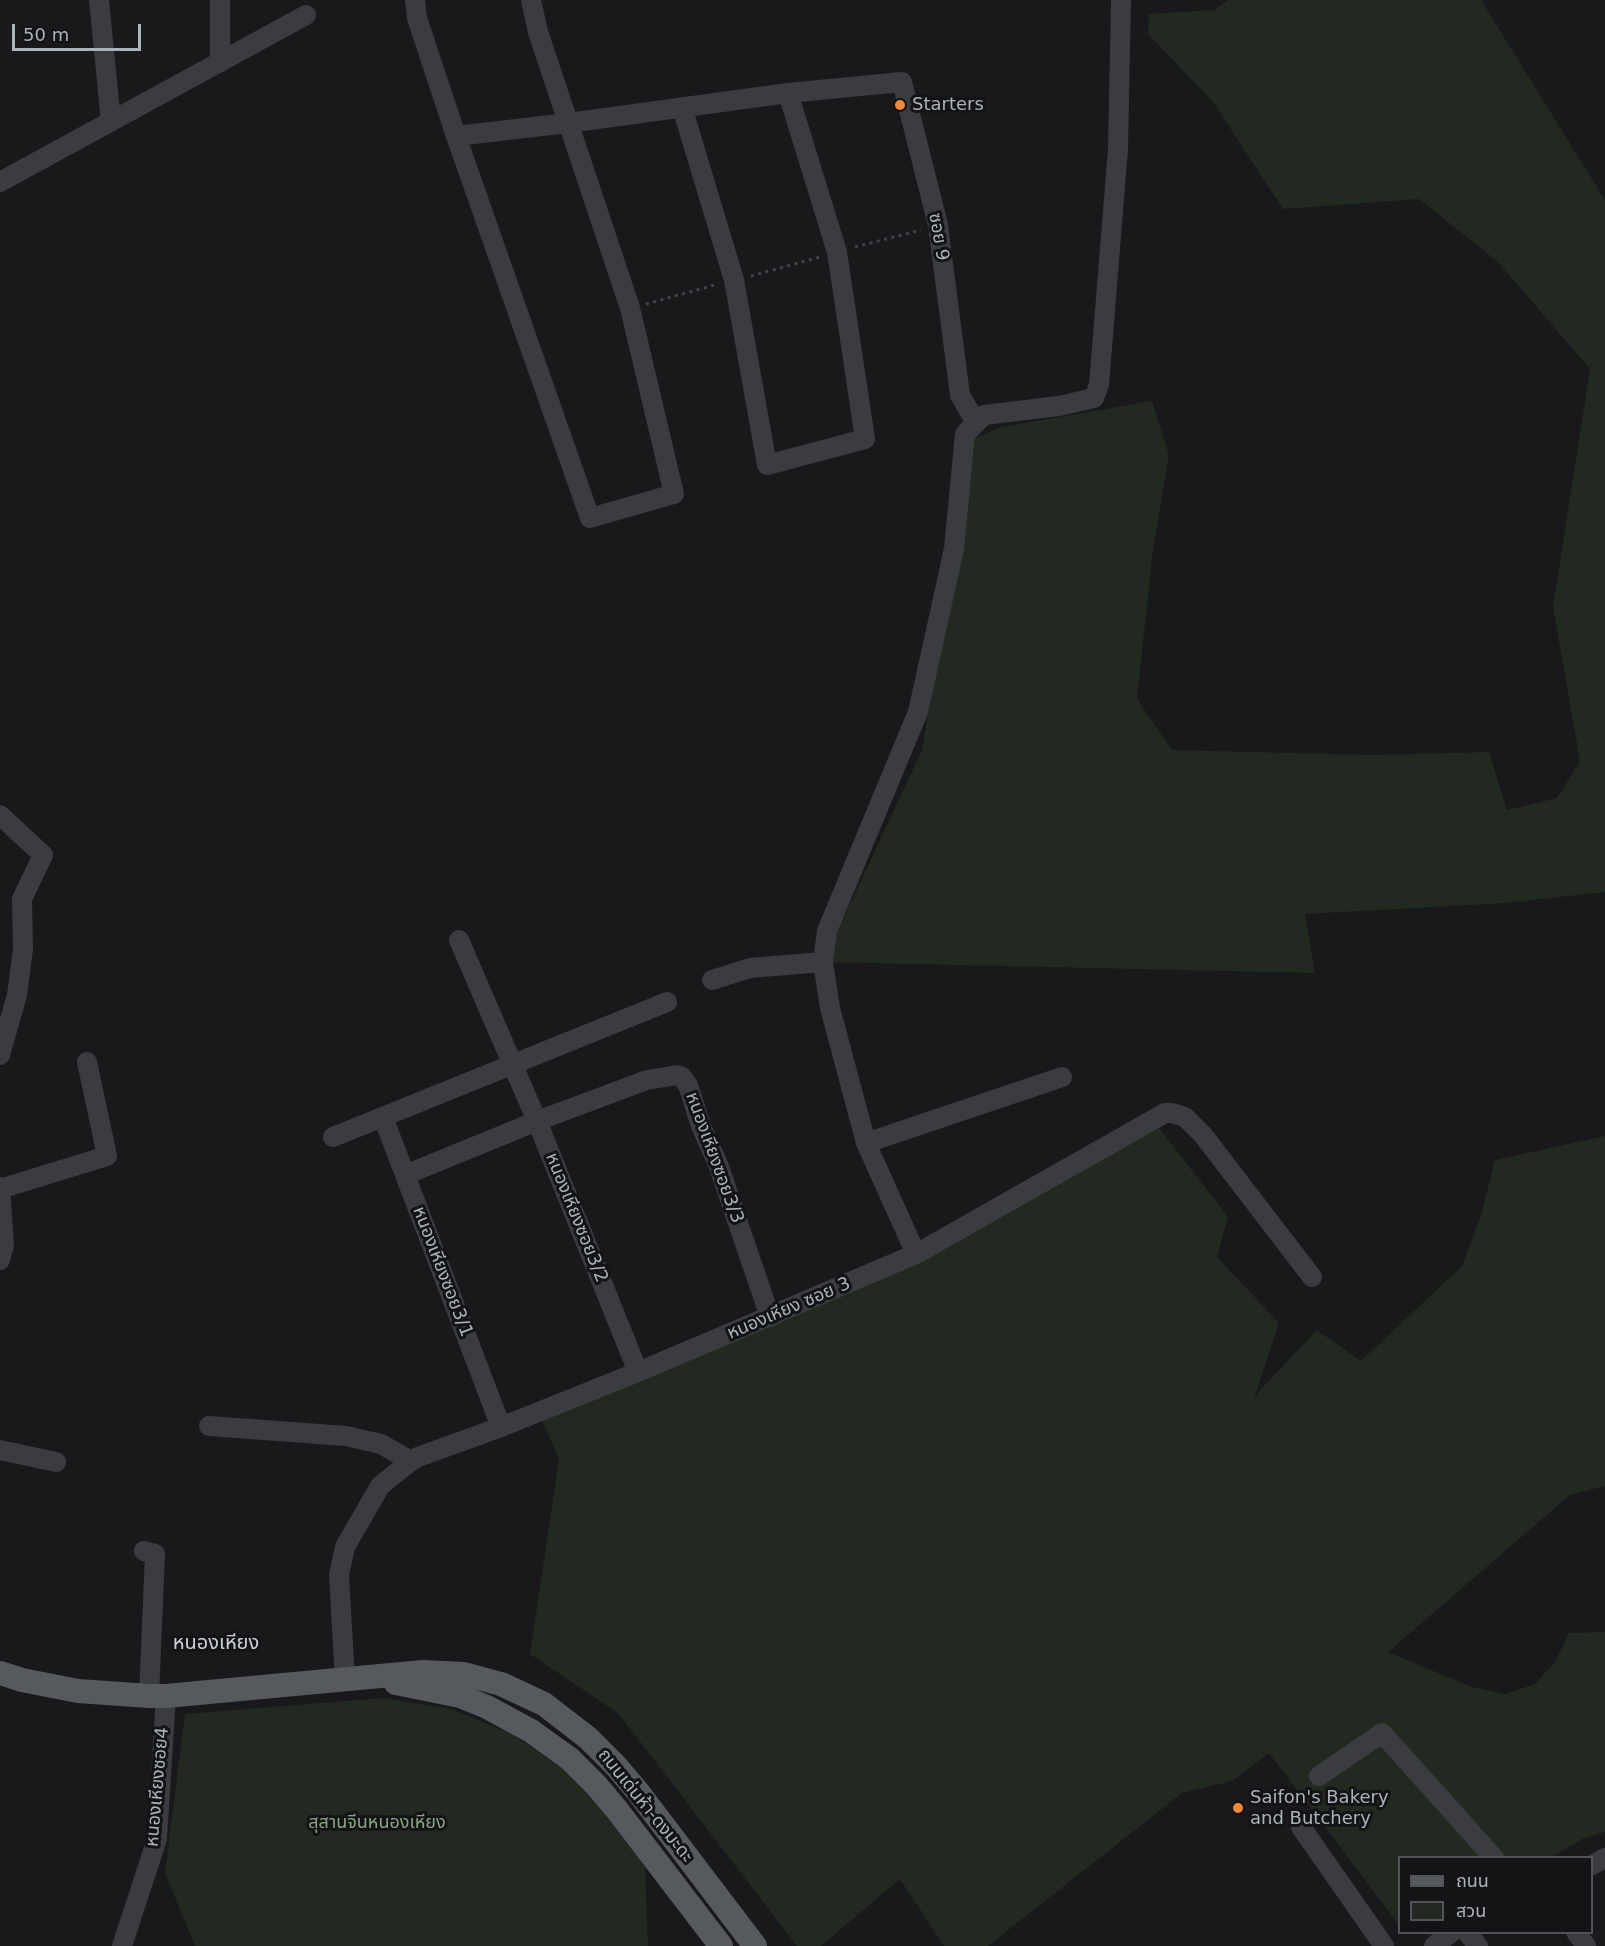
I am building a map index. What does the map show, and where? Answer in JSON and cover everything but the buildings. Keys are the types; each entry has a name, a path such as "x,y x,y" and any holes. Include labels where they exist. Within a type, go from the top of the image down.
{"main road":[{"name":"ถนนเด่นห้า-ดงมะดะ","path":"0,1673 78,1691 157,1696 423,1672 464,1674 501,1684 544,1704 588,1738 616,1766 755,1946"},
{"name":"ถนนเด่นห้า-ดงมะดะ","path":"374,1678 460,1696 487,1707 531,1731 570,1759 596,1785 721,1946"},
{"path":"596,1785 616,1766"}],"street":[{"path":"99,0 111,122"},
{"path":"220,0 220,62"},
{"path":"415,0 417,18 456,135 590,518 674,494 630,308 538,32 531,0"},
{"path":"916,1254 866,1143 830,1008 823,962 827,930 918,712 954,549 965,434 984,415 1059,406 1095,398 1099,385 1118,149 1122,0"},
{"path":"0,182 306,15"},
{"name":"ซอย 9","path":"788,93 902,82 938,225 960,394 976,423"},
{"path":"456,135 568,123 682,107 788,93 837,252 865,439 767,465 735,280 682,107"},
{"path":"0,815 43,855 22,899 23,949 17,995 0,1055"},
{"name":"หนองเหียงซอย3/2","path":"459,940 537,1121 638,1372"},
{"path":"712,980 750,968 823,962"},
{"path":"333,1137 667,1002"},
{"path":"0,1260 4,1245 0,1188 107,1156 87,1062"},
{"name":"หนองเหียงซอย3/3","path":"537,1121 647,1080 682,1077 688,1085 701,1126 718,1164 770,1317"},
{"path":"866,1143 1062,1077"},
{"name":"หนองเหียง ซอย 3","path":"345,1679 339,1575 345,1547 380,1486 411,1461 638,1372 916,1254 1165,1113 1185,1117 1203,1135 1312,1277"},
{"name":"หนองเหียงซอย3/1","path":"383,1117 501,1427"},
{"path":"405,1175 537,1121"},
{"path":"208,1426 346,1436 381,1444 411,1461"},
{"path":"0,1450 56,1462"},
{"name":"หนองเหียงซอย4","path":"122,1946 157,1839 155,1554 144,1551"},
{"path":"1319,1776 1382,1733 1493,1856"},
{"path":"1301,1827 1384,1946"},
{"path":"1434,1946 1449,1934"},
{"path":"1469,1934 1478,1946"}],"path":[{"path":"630,308 938,225"}],"green space":[{"path":"1228,0 1481,0 1605,200 1605,892 1505,903 1305,914 1315,973 823,962 922,750 973,439 1001,427 1152,401 1169,455 1152,558 1137,699 1172,750 1373,755 1489,752 1507,810 1557,798 1580,761 1553,607 1590,369 1498,262 1419,199 1283,209 1213,102 1148,34 1149,14 1215,10"},
{"path":"1153,1120 1228,1217 1217,1257 1279,1323 1254,1399 1317,1330 1361,1361 1462,1266 1482,1212 1495,1160 1605,1136 1605,1486 1570,1495 1388,1652 1472,1687 1505,1694 1535,1684 1555,1662 1569,1633 1605,1632 1605,1832 1584,1838 1554,1856 1398,1856 1398,1924 1269,1753 1232,1781 1182,1793 988,1946 944,1946 900,1879 821,1946 797,1946 618,1713 530,1654 559,1459 538,1412 930,1246"},
{"name":"สุสานจีนหนองเหียง","path":"382,1698 451,1709 510,1733 576,1777 645,1866 648,1946 195,1946 165,1873 185,1714"}],"place":[{"name":"Starters","path":"900,105"},
{"name":"Saifon's Bakery and Butchery","path":"1238,1808"}],"district":[{"name":"หนองเหียง","path":"216,1644"}]}
